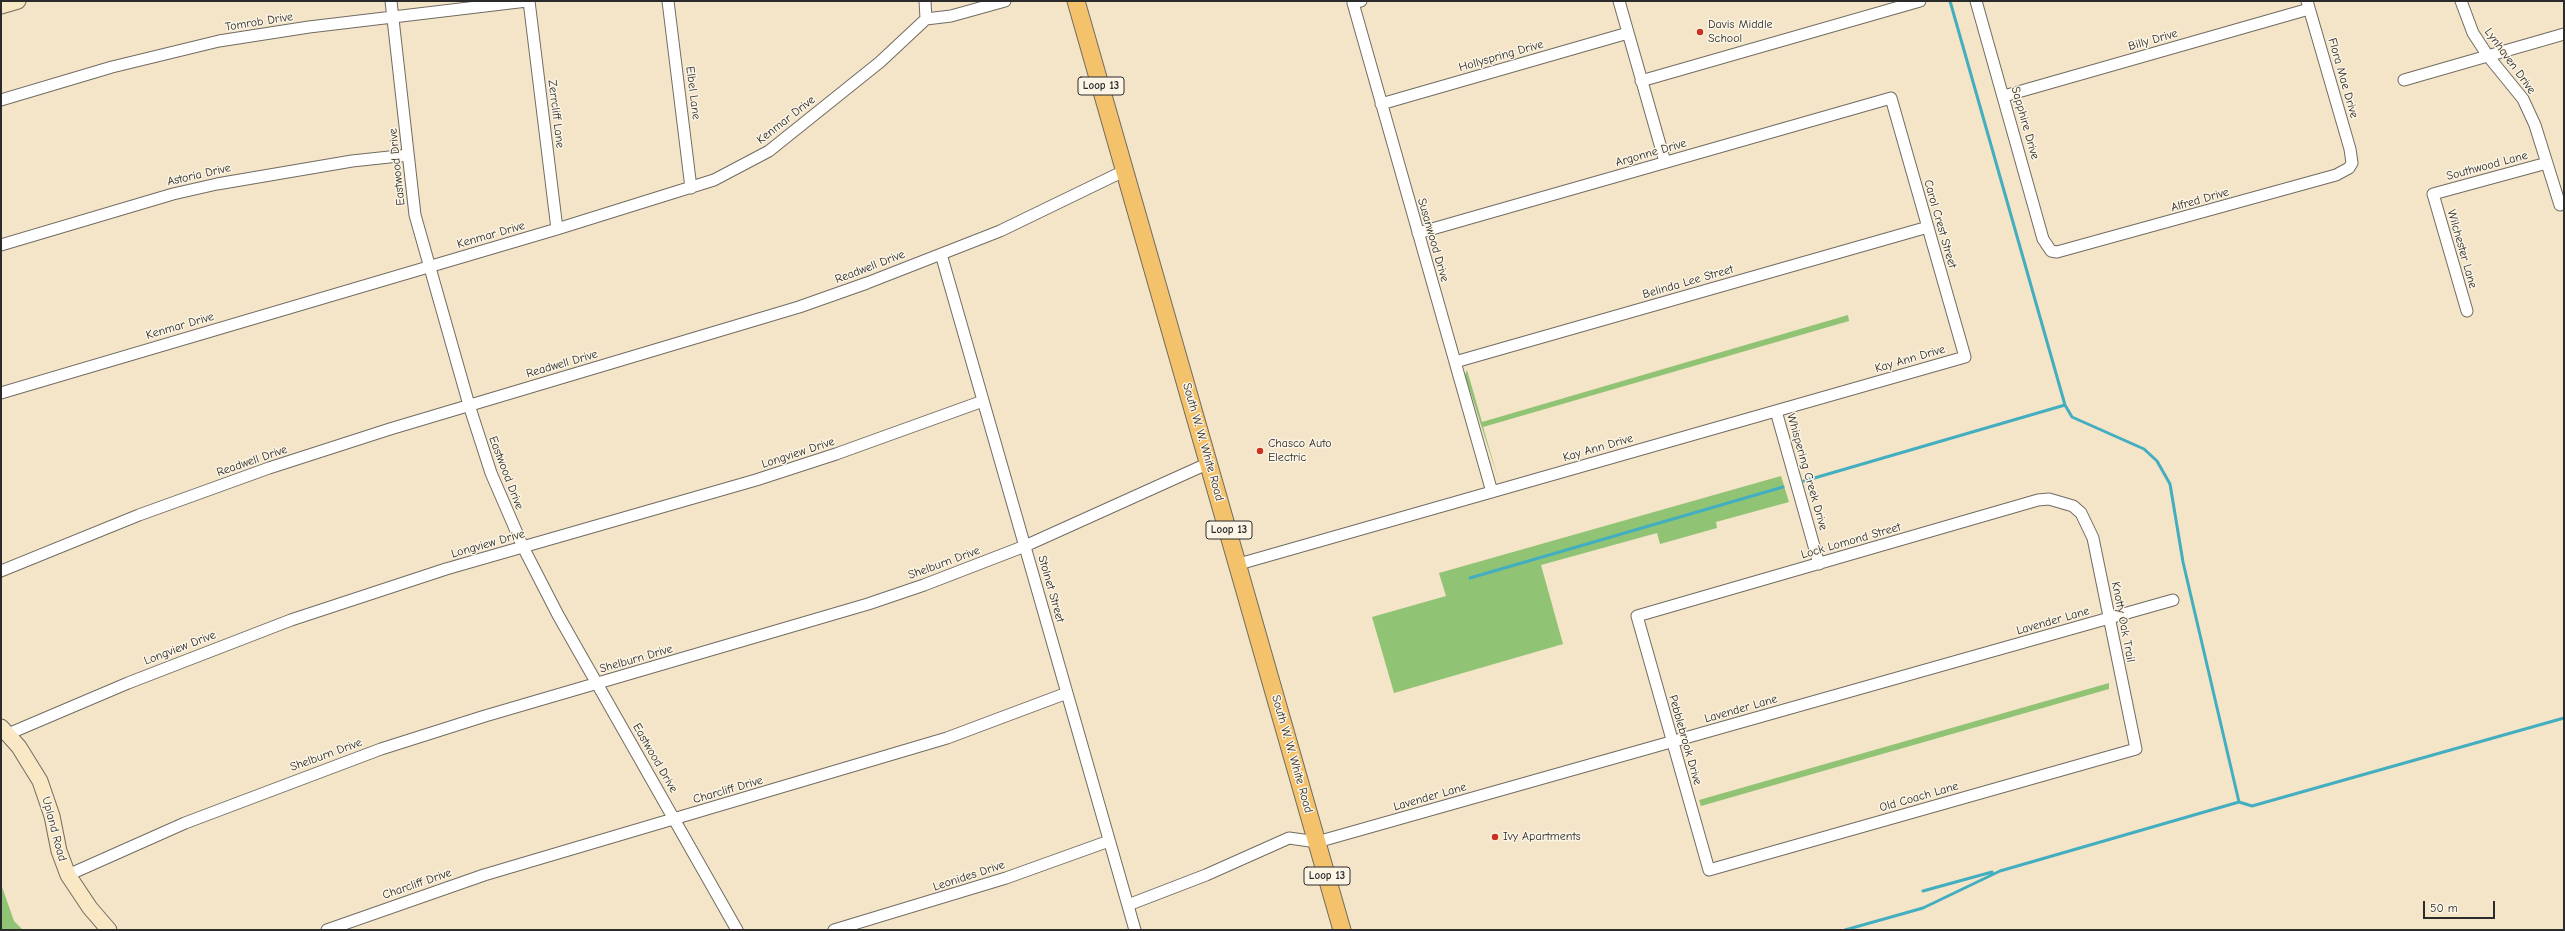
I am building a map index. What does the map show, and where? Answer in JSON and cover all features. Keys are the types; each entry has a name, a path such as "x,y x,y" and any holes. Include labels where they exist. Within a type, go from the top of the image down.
{"main road":[{"name":"South W. W. White Road","path":"1076,1 1239,564 1342,930"}],"street":[{"path":"1,6 18,1"},
{"name":"Eastwood Drive","path":"391,1 415,215 469,405 491,474 523,547 597,684 737,930"},
{"name":"Tomrob Drive","path":"1,100 112,67 219,41 393,17 528,1"},
{"name":"Zerrcliff Lane","path":"528,1 557,229"},
{"name":"Elbel Lane","path":"668,1 691,188"},
{"path":"925,1 926,19 951,16 1005,1"},
{"name":"Susanwood Drive","path":"1361,1 1353,3 1492,492"},
{"path":"1619,1 1665,162"},
{"path":"1642,81 1920,1"},
{"name":"Sapphire Drive","path":"1976,1 2004,96 2043,239 2051,251"},
{"name":"Lynhaven Drive","path":"2461,1 2473,33 2488,56 2523,99 2535,125 2560,205"},
{"name":"Billy Drive","path":"2004,96 2308,5"},
{"name":"Flora Mae Drive","path":"2308,5 2350,149 2352,162"},
{"name":"Kenmar Drive","path":"1,393 557,229 691,188 736,170 769,151 880,62 926,19"},
{"name":"Hollyspring Drive","path":"1381,104 1628,33"},
{"path":"2404,80 2564,34"},
{"name":"Argonne Drive","path":"1418,232 1891,98"},
{"name":"Carol Crest Street","path":"1891,98 1965,357"},
{"name":"Astoria Drive","path":"1,245 173,194 217,184 345,162 408,155"},
{"name":"Alfred Drive","path":"2051,251 2067,250 2336,175 2349,168 2352,162"},
{"name":"Southwood Lane","path":"2433,194 2547,163"},
{"name":"Readwell Drive","path":"1,571 139,515 269,468 469,405 799,307 941,254 1046,210 1126,170"},
{"name":"Wilchester Lane","path":"2433,194 2467,311"},
{"name":"Belinda Lee Street","path":"1455,362 1928,227"},
{"name":"Stolnet Street","path":"941,254 1135,930"},
{"name":"Kay Ann Drive","path":"1239,564 1965,357"},
{"name":"Longview Drive","path":"5,731 248,636 394,585 763,478 836,454 983,401"},
{"name":"Whispering Creek Drive","path":"1776,411 1819,564"},
{"name":"Shelburn Drive","path":"68,875 185,822 259,793 381,750 868,604 989,561 1209,463"},
{"name":"Lock Lomond Street","path":"1637,616 2038,500 2049,499 2073,506"},
{"name":"Knotty Oak Trail","path":"2073,506 2081,513 2093,538 2108,619 2136,750"},
{"name":"Lavender Lane","path":"1317,842 2173,600"},
{"name":"Pebblebrook Drive","path":"1637,616 1709,870"},
{"name":"Charcliff Drive","path":"327,930 484,875 947,738 1067,693"},
{"name":"Upland Road","path":"5,731 23,752 40,781 51,810 59,851 68,875 90,908 109,930"},
{"name":"Old Coach Lane","path":"1709,870 2136,750"},
{"path":"1128,905 1206,875 1289,838 1317,842"},
{"name":"Leonides Drive","path":"834,930 1006,878 1109,840"}],"green space":[{"path":"1848,315 1849,321 1483,427 1498,478 1465,375 1467,370 1482,422"},
{"path":"1781,476 1789,502 1716,522 1717,528 1660,544 1657,533 1541,565 1563,644 1394,693 1372,617 1446,596 1439,573"},
{"path":"2109,683 2109,689 1701,806 1699,800"},
{"path":"1,884 14,921 23,930 1,930"}],"waterway":[{"path":"1950,1 2065,405 2072,417 2144,449 2157,461 2170,484 2183,562 2239,802 2252,806 2564,718"},
{"path":"1804,481 2065,405"},
{"path":"1470,578 1783,487"},
{"path":"1845,930 1923,908 2000,871 2239,802"},
{"path":"1923,891 1992,872"}],"place":[{"name":"Davis Middle School","path":"1700,32"},
{"name":"Chasco Auto Electric","path":"1260,451"},
{"name":"Ivy Apartments","path":"1495,837"}]}
